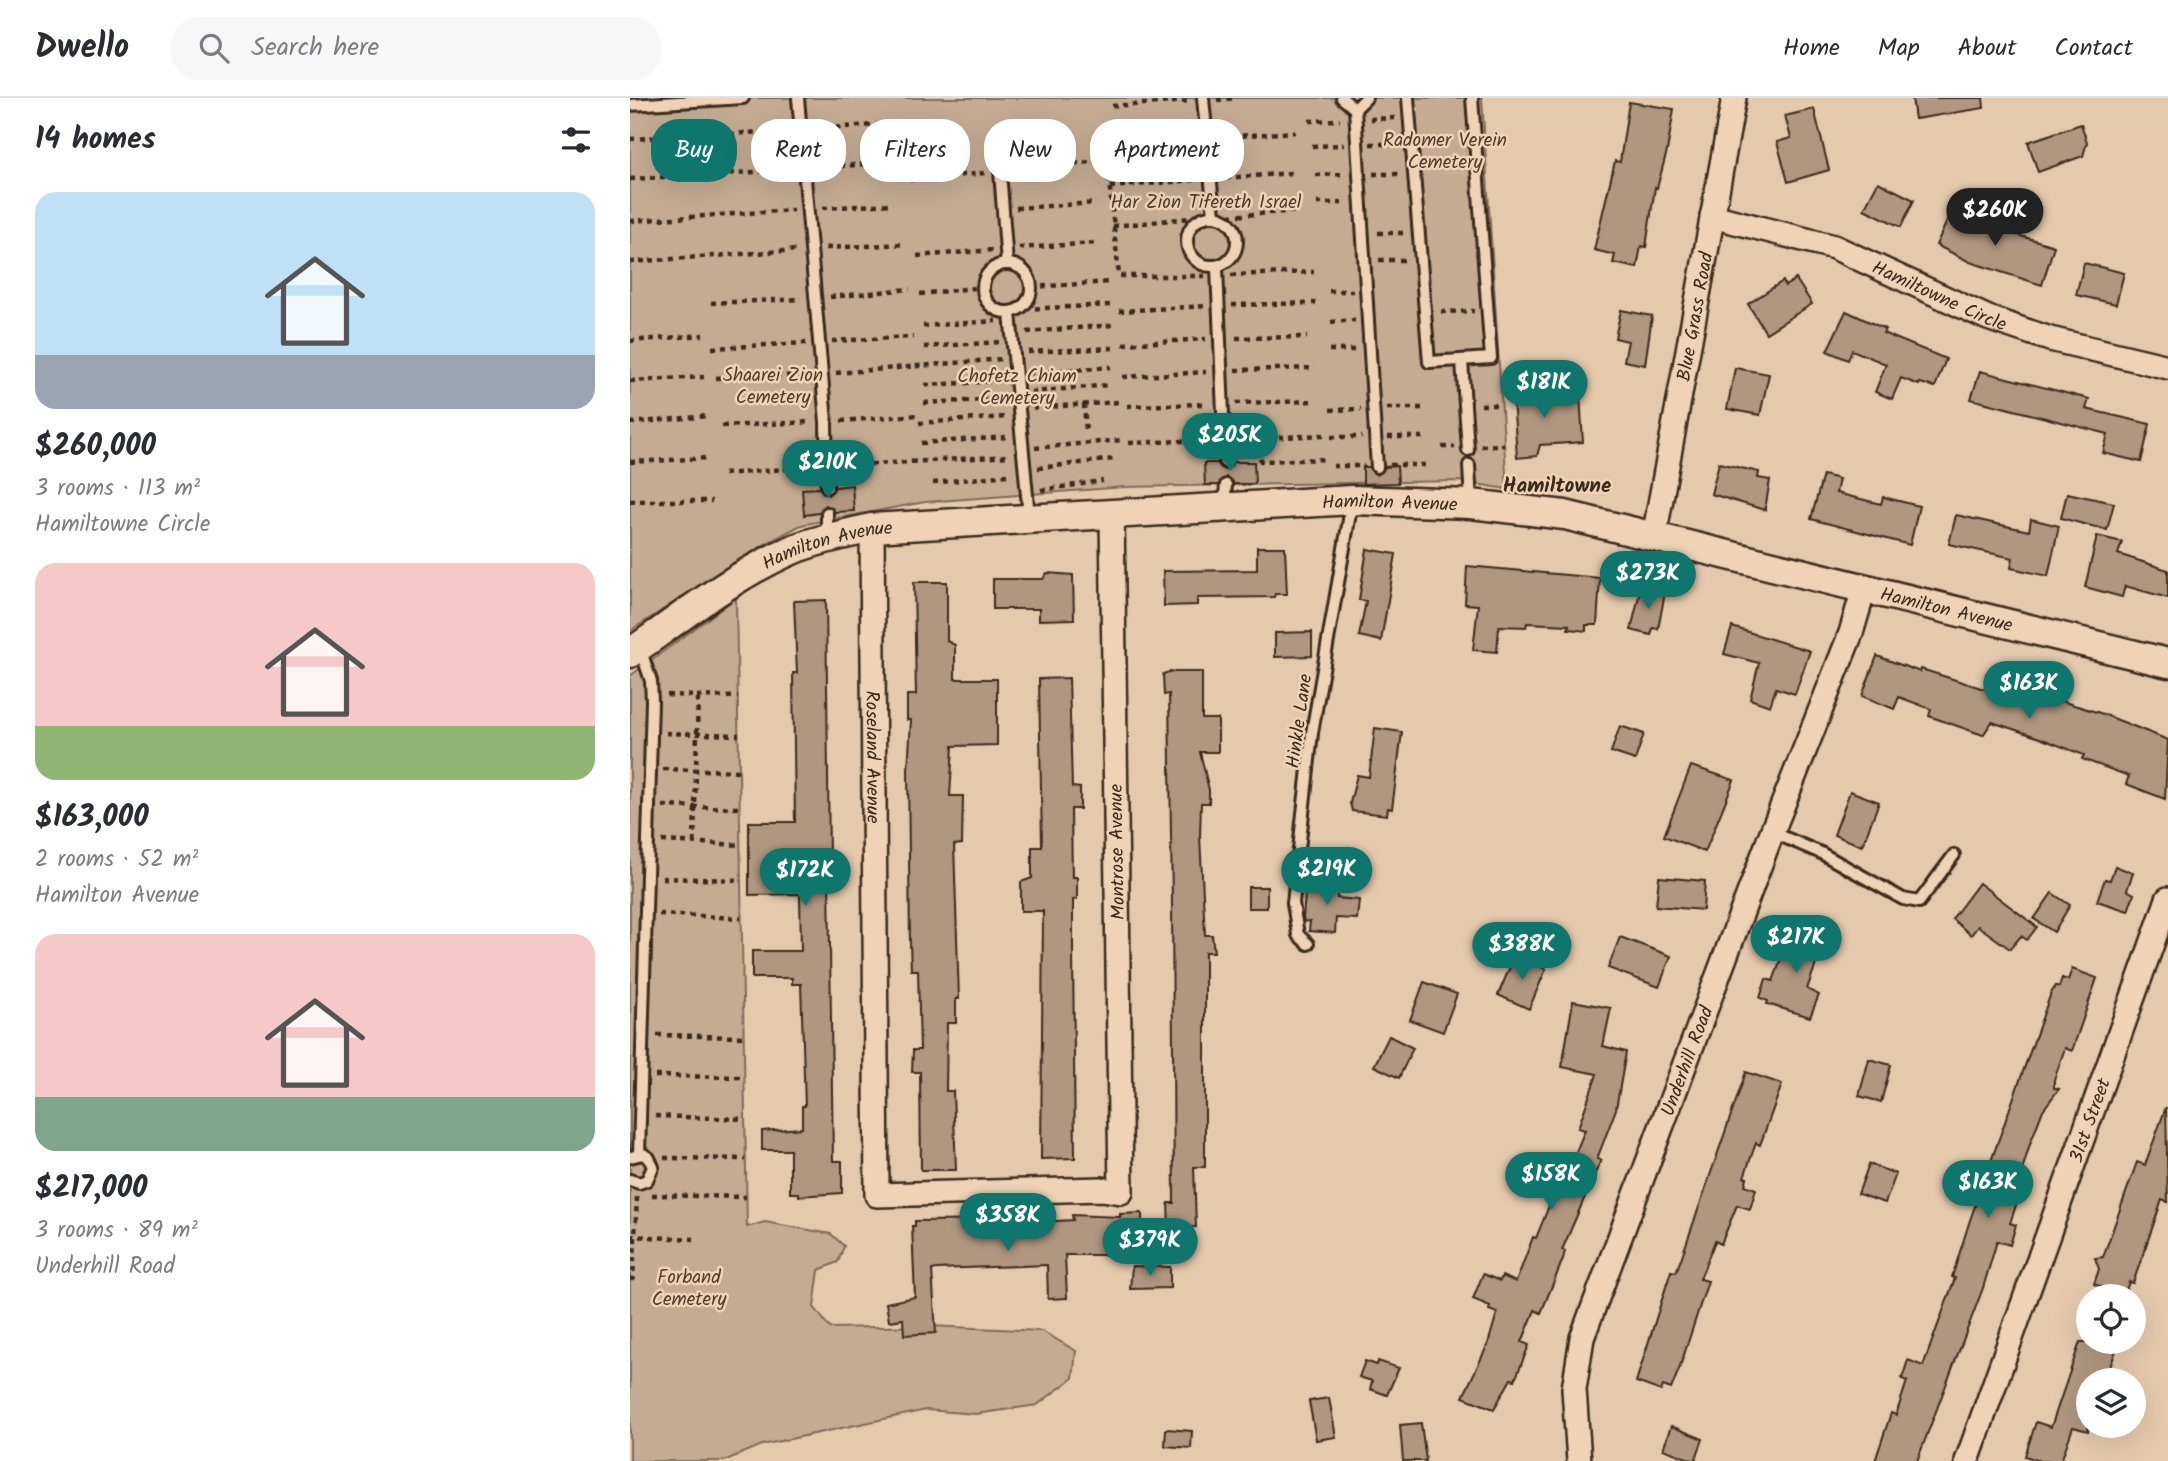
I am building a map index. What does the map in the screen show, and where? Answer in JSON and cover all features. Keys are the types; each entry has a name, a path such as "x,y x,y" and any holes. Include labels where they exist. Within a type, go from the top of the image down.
{"street":[{"name":"Blue Grass Road","path":"1654,537 1734,98"},
{"name":"Hamiltowne Circle","path":"1712,216 1834,247 1988,318 2050,339 2168,367"},
{"name":"Hamilton Avenue","path":"635,650 736,580 795,549 827,526 872,528 1112,513 1225,496 1369,498 1471,504 1565,515 2168,663"},
{"name":"Montrose Avenue","path":"877,1195 1102,1189 1121,1192 1112,513"},
{"name":"Roseland Avenue","path":"872,528 877,1195"},
{"name":"Underhill Road","path":"1579,1461 1574,1389 1582,1338 1772,832 1851,634 1864,589"},
{"name":"31st Street","path":"1967,1461 2168,899"}],"lane":[{"path":"630,105 743,98"},
{"path":"798,98 800,119"},
{"path":"1342,98 1355,109 1377,467"},
{"path":"1355,109 1366,98"},
{"path":"1408,98 1429,362 1491,358 1472,98"},
{"path":"1203,99 1212,216"},
{"path":"805,182 821,374 827,487"},
{"path":"1001,182 1007,264"},
{"path":"1217,272 1191,257 1186,242 1192,225 1212,216 1229,221 1236,230 1238,241 1235,254 1217,272 1225,462"},
{"path":"1007,264 1024,270 1032,287 1028,303 1014,314 992,308 985,298 983,287 986,276 994,267 1007,264"},
{"path":"1014,314 1013,346 1028,517"},
{"path":"1462,361 1468,450"},
{"path":"1469,465 1471,504"},
{"name":"Hinkle Lane","path":"1308,944 1298,935 1293,903 1312,733 1369,498"},
{"path":"634,1182 652,1174 653,1167 639,1156 652,694 635,650"},
{"path":"1772,832 1821,853 1903,899 1919,902 1954,855"}],"path":[{"path":"1112,106 1237,98"},
{"path":"630,139 751,133"},
{"path":"1076,163 1107,160 1119,276 1314,272"},
{"path":"630,179 751,173"},
{"path":"1004,208 1096,203"},
{"path":"1317,204 1361,203"},
{"path":"630,221 893,204"},
{"path":"1114,226 1298,211"},
{"path":"1363,233 1411,233"},
{"path":"630,262 906,244"},
{"path":"1364,261 1412,260"},
{"path":"1032,287 1110,282"},
{"path":"920,294 983,287"},
{"path":"923,326 1111,305"},
{"path":"1426,313 1489,311"},
{"path":"716,378 821,374 1013,346 1113,325"},
{"path":"630,341 703,335"},
{"path":"924,346 1115,348"},
{"path":"1329,350 1370,349"},
{"path":"925,384 1111,367"},
{"path":"630,381 704,377"},
{"path":"919,423 1110,385"},
{"path":"924,403 1119,402"},
{"path":"1084,404 1086,433"},
{"path":"630,424 708,416"},
{"path":"921,443 1021,436"},
{"path":"1257,438 1261,461 1327,459"},
{"path":"724,474 1023,452 1122,440"},
{"path":"630,462 709,458"},
{"path":"1024,469 1114,459"},
{"path":"933,483 1007,475"},
{"path":"1037,490 1103,481"},
{"path":"630,501 712,501"},
{"path":"652,694 738,697"},
{"path":"694,843 698,696"},
{"path":"652,732 738,734"},
{"path":"650,769 739,771"},
{"path":"649,805 740,808"},
{"path":"648,841 740,845"},
{"path":"647,878 741,880"},
{"path":"646,913 741,918"},
{"path":"643,1035 743,1037"},
{"path":"641,1076 744,1077"},
{"path":"640,1116 745,1119"},
{"path":"639,1156 745,1159"},
{"path":"630,1279 633,1279 632,1236 637,1195 634,1182"},
{"path":"630,1195 746,1197"},
{"path":"632,1236 694,1239"}],"green space":[{"path":"630,98 1482,98 1507,489 1458,481 1125,487 925,502 801,525 763,545 630,631"},
{"name":"Forband Cemetery","path":"736,598 747,1227 765,1222 831,1234 844,1246 838,1262 819,1270 814,1307 830,1328 929,1326 1042,1331 1076,1351 1073,1378 1037,1405 976,1414 926,1410 762,1445 724,1461 630,1461 630,676"}],"building":[{"path":"1912,98 1983,98 1984,108 1915,119"},
{"path":"1629,102 1674,109 1667,151 1657,188 1655,187 1646,247 1641,246 1637,268 1613,263 1615,255 1594,250 1615,161 1620,162"},
{"path":"1814,109 1829,170 1788,182 1777,142 1791,138 1785,116"},
{"path":"2081,124 2087,142 2083,156 2038,172 2028,142"},
{"path":"1878,182 1914,200 1901,227 1864,209"},
{"path":"1953,208 1998,229 2054,246 2042,285 1970,262 1936,245"},
{"path":"2084,263 2124,273 2116,304 2076,295"},
{"path":"1796,279 1812,304 1766,333 1748,304 1783,281 1785,286"},
{"path":"1621,310 1652,316 1645,365 1624,361 1628,341 1615,338"},
{"path":"1846,311 1885,329 1883,333 1946,359 1935,387 1920,383 1919,385 1901,378 1892,399 1875,392 1886,364 1852,350 1848,360 1827,351"},
{"path":"1735,368 1769,374 1760,415 1727,409"},
{"path":"1980,371 2089,399 2086,409 2150,424 2141,462 2103,453 2108,434 1971,399"},
{"path":"1531,379 1534,398 1580,395 1583,442 1540,445 1537,456 1517,458 1512,381"},
{"path":"1233,462 1254,462 1255,484 1234,484 1226,477 1218,485 1205,485 1204,463 1217,463 1225,470"},
{"path":"1719,463 1759,472 1758,478 1770,480 1765,510 1711,494"},
{"path":"1397,466 1398,483 1363,484 1363,467 1369,467 1377,475 1385,467"},
{"path":"1823,475 1839,479 1836,493 1881,504 1883,497 1919,506 1910,545 1811,519"},
{"path":"852,485 854,511 835,512 826,505 819,513 804,515 802,489 819,488 828,495 835,487"},
{"path":"2067,493 2114,503 2107,530 2061,518"},
{"path":"1956,515 2029,531 2031,519 2059,526 2048,576 2011,568 2013,558 1949,544"},
{"path":"2097,536 2122,542 2118,554 2168,570 2168,598 2125,586 2122,597 2085,587"},
{"path":"1257,547 1285,547 1287,594 1275,594 1274,597 1197,598 1197,605 1164,606 1163,571 1257,570"},
{"path":"1367,549 1396,554 1381,641 1359,636 1366,601 1359,600"},
{"path":"1467,566 1600,578 1597,625 1586,625 1586,631 1568,629 1569,625 1527,623 1526,627 1499,626 1497,652 1473,650 1478,605 1465,604"},
{"path":"1047,573 1073,575 1074,619 1039,620 1039,609 993,609 993,579 1043,579"},
{"path":"914,582 947,582 947,641 955,645 955,679 997,679 997,745 953,746 950,796 963,796 962,844 954,845 959,999 956,999 956,1023 947,1023 946,1091 953,1091 956,1170 921,1170 920,1072 912,1072 913,1050 920,1050 918,970 911,970 908,770 911,720 907,720 907,695 916,695"},
{"path":"1641,587 1665,593 1658,629 1653,628 1651,635 1631,630"},
{"path":"826,600 829,859 836,859 837,877 829,877 833,1161 842,1161 842,1193 799,1196 799,1193 790,1193 790,1150 762,1150 762,1131 802,1128 802,1106 805,1106 801,984 792,984 792,978 752,978 752,951 801,951 800,894 749,895 749,822 795,822 793,673 797,673 794,601"},
{"path":"1732,627 1810,651 1795,694 1776,688 1770,706 1750,699 1759,663 1724,654"},
{"path":"1312,632 1312,656 1275,657 1275,633"},
{"path":"1877,656 1920,672 1921,669 2019,700 2026,700 2029,691 2103,714 2168,740 2165,799 2126,784 2129,776 2082,759 2084,755 2037,737 1992,722 1983,735 1929,716 1931,709 1899,697 1894,709 1862,696"},
{"path":"1202,672 1202,719 1218,719 1218,752 1200,752 1209,790 1209,803 1201,803 1200,836 1205,935 1212,935 1214,952 1205,952 1205,1167 1194,1167 1196,1227 1169,1228 1168,1203 1174,1203 1172,904 1169,694 1164,695 1163,674"},
{"path":"1069,678 1072,787 1080,788 1080,809 1071,809 1072,877 1077,877 1077,899 1073,900 1075,1158 1041,1159 1043,911 1021,911 1021,882 1032,878 1032,847 1042,847 1039,679"},
{"path":"1620,726 1644,734 1635,760 1611,752"},
{"path":"1375,728 1402,732 1392,809 1388,808 1387,815 1352,811 1350,803 1357,775 1369,777"},
{"path":"1691,766 1734,780 1705,852 1664,836"},
{"path":"1850,791 1879,802 1862,846 1834,835"},
{"path":"2115,866 2133,873 2127,890 2134,894 2128,911 2097,901 2105,879 2110,880"},
{"path":"1659,877 1705,881 1703,910 1656,906"},
{"path":"1306,882 1338,884 1337,898 1359,900 1357,919 1336,918 1335,933 1309,931 1310,922 1304,921 1303,918"},
{"path":"1979,883 2037,927 2027,940 2021,936 2010,949 1978,926 1971,935 1952,919"},
{"path":"1248,887 1267,887 1267,908 1248,908"},
{"path":"2052,893 2070,905 2054,932 2034,919"},
{"path":"1800,928 1824,936 1824,954 1820,953 1807,989 1819,995 1810,1017 1767,1004 1768,1001 1760,998 1766,979 1773,981 1789,938 1793,939"},
{"path":"1620,937 1671,956 1659,987 1608,968"},
{"path":"1515,955 1546,969 1529,1009 1498,995"},
{"path":"2072,969 2097,978 2072,1051 2065,1048 2054,1080 2054,1088 2059,1089 2043,1110 2030,1144 2018,1184 2023,1185 2010,1223 2016,1225 2010,1245 1997,1241 1983,1288 1917,1461 1875,1461 1891,1413 1896,1415 1907,1381 1902,1379 1908,1360 1923,1366 1955,1278 1952,1277 1970,1220 2051,993 2056,986 2059,987 2062,978 2068,980"},
{"path":"1424,982 1457,994 1443,1032 1410,1020"},
{"path":"1573,1001 1611,1008 1603,1046 1626,1052 1616,1109 1597,1159 1601,1160 1562,1250 1565,1251 1563,1259 1541,1313 1535,1310 1522,1342 1529,1345 1515,1380 1511,1379 1494,1409 1463,1397 1488,1344 1497,1313 1489,1310 1490,1306 1473,1299 1483,1274 1500,1281 1502,1276 1516,1282 1533,1237 1536,1238 1555,1191 1559,1193 1585,1130 1578,1128 1597,1074 1562,1067"},
{"path":"1389,1036 1413,1048 1399,1078 1374,1066"},
{"path":"1869,1059 1891,1065 1881,1102 1859,1096"},
{"path":"1746,1072 1782,1084 1760,1145 1756,1143 1744,1177 1747,1178 1745,1185 1756,1189 1750,1209 1737,1205 1721,1244 1715,1241 1700,1279 1708,1281 1680,1367 1671,1389 1663,1386 1661,1391 1636,1382 1671,1271 1676,1272"},
{"path":"2166,1107 2168,1202 2162,1200 2133,1283 2094,1284 2099,1269 2095,1258 2103,1257 2137,1162 2145,1165"},
{"path":"1869,1164 1896,1174 1885,1203 1858,1194"},
{"path":"1142,1213 1143,1255 1065,1255 1067,1298 1048,1299 1047,1265 937,1269 932,1270 936,1333 904,1335 903,1319 889,1321 886,1303 915,1297 912,1226 915,1226 915,1221 1019,1220 1019,1217 1039,1217 1039,1222 1073,1220 1072,1215 1120,1217 1120,1214"},
{"path":"1132,1266 1170,1267 1170,1288 1130,1289"},
{"path":"2076,1354 2115,1354 2110,1368 2076,1368 2076,1428 2073,1427 2061,1461 2040,1461 2025,1456 2036,1422 2051,1427"},
{"path":"1365,1361 1377,1365 1378,1361 1399,1368 1387,1395 1370,1389 1372,1381 1359,1377"},
{"path":"1329,1398 1336,1437 1316,1440 1309,1401"},
{"path":"1421,1423 1426,1461 1403,1461 1400,1425"},
{"path":"1671,1426 1703,1439 1695,1461 1663,1449"},
{"path":"1166,1429 1192,1431 1191,1448 1165,1446"}],"district":[{"name":"Hamiltowne","path":"1557,485"}],"park label":[{"name":"Radomer Verein Cemetery","path":"1445,150"},
{"name":"Har Zion Tifereth Israel","path":"1206,201"},
{"name":"Shaarei Zion Cemetery","path":"773,385"},
{"name":"Chofetz Chiam Cemetery","path":"1017,386"}]}
